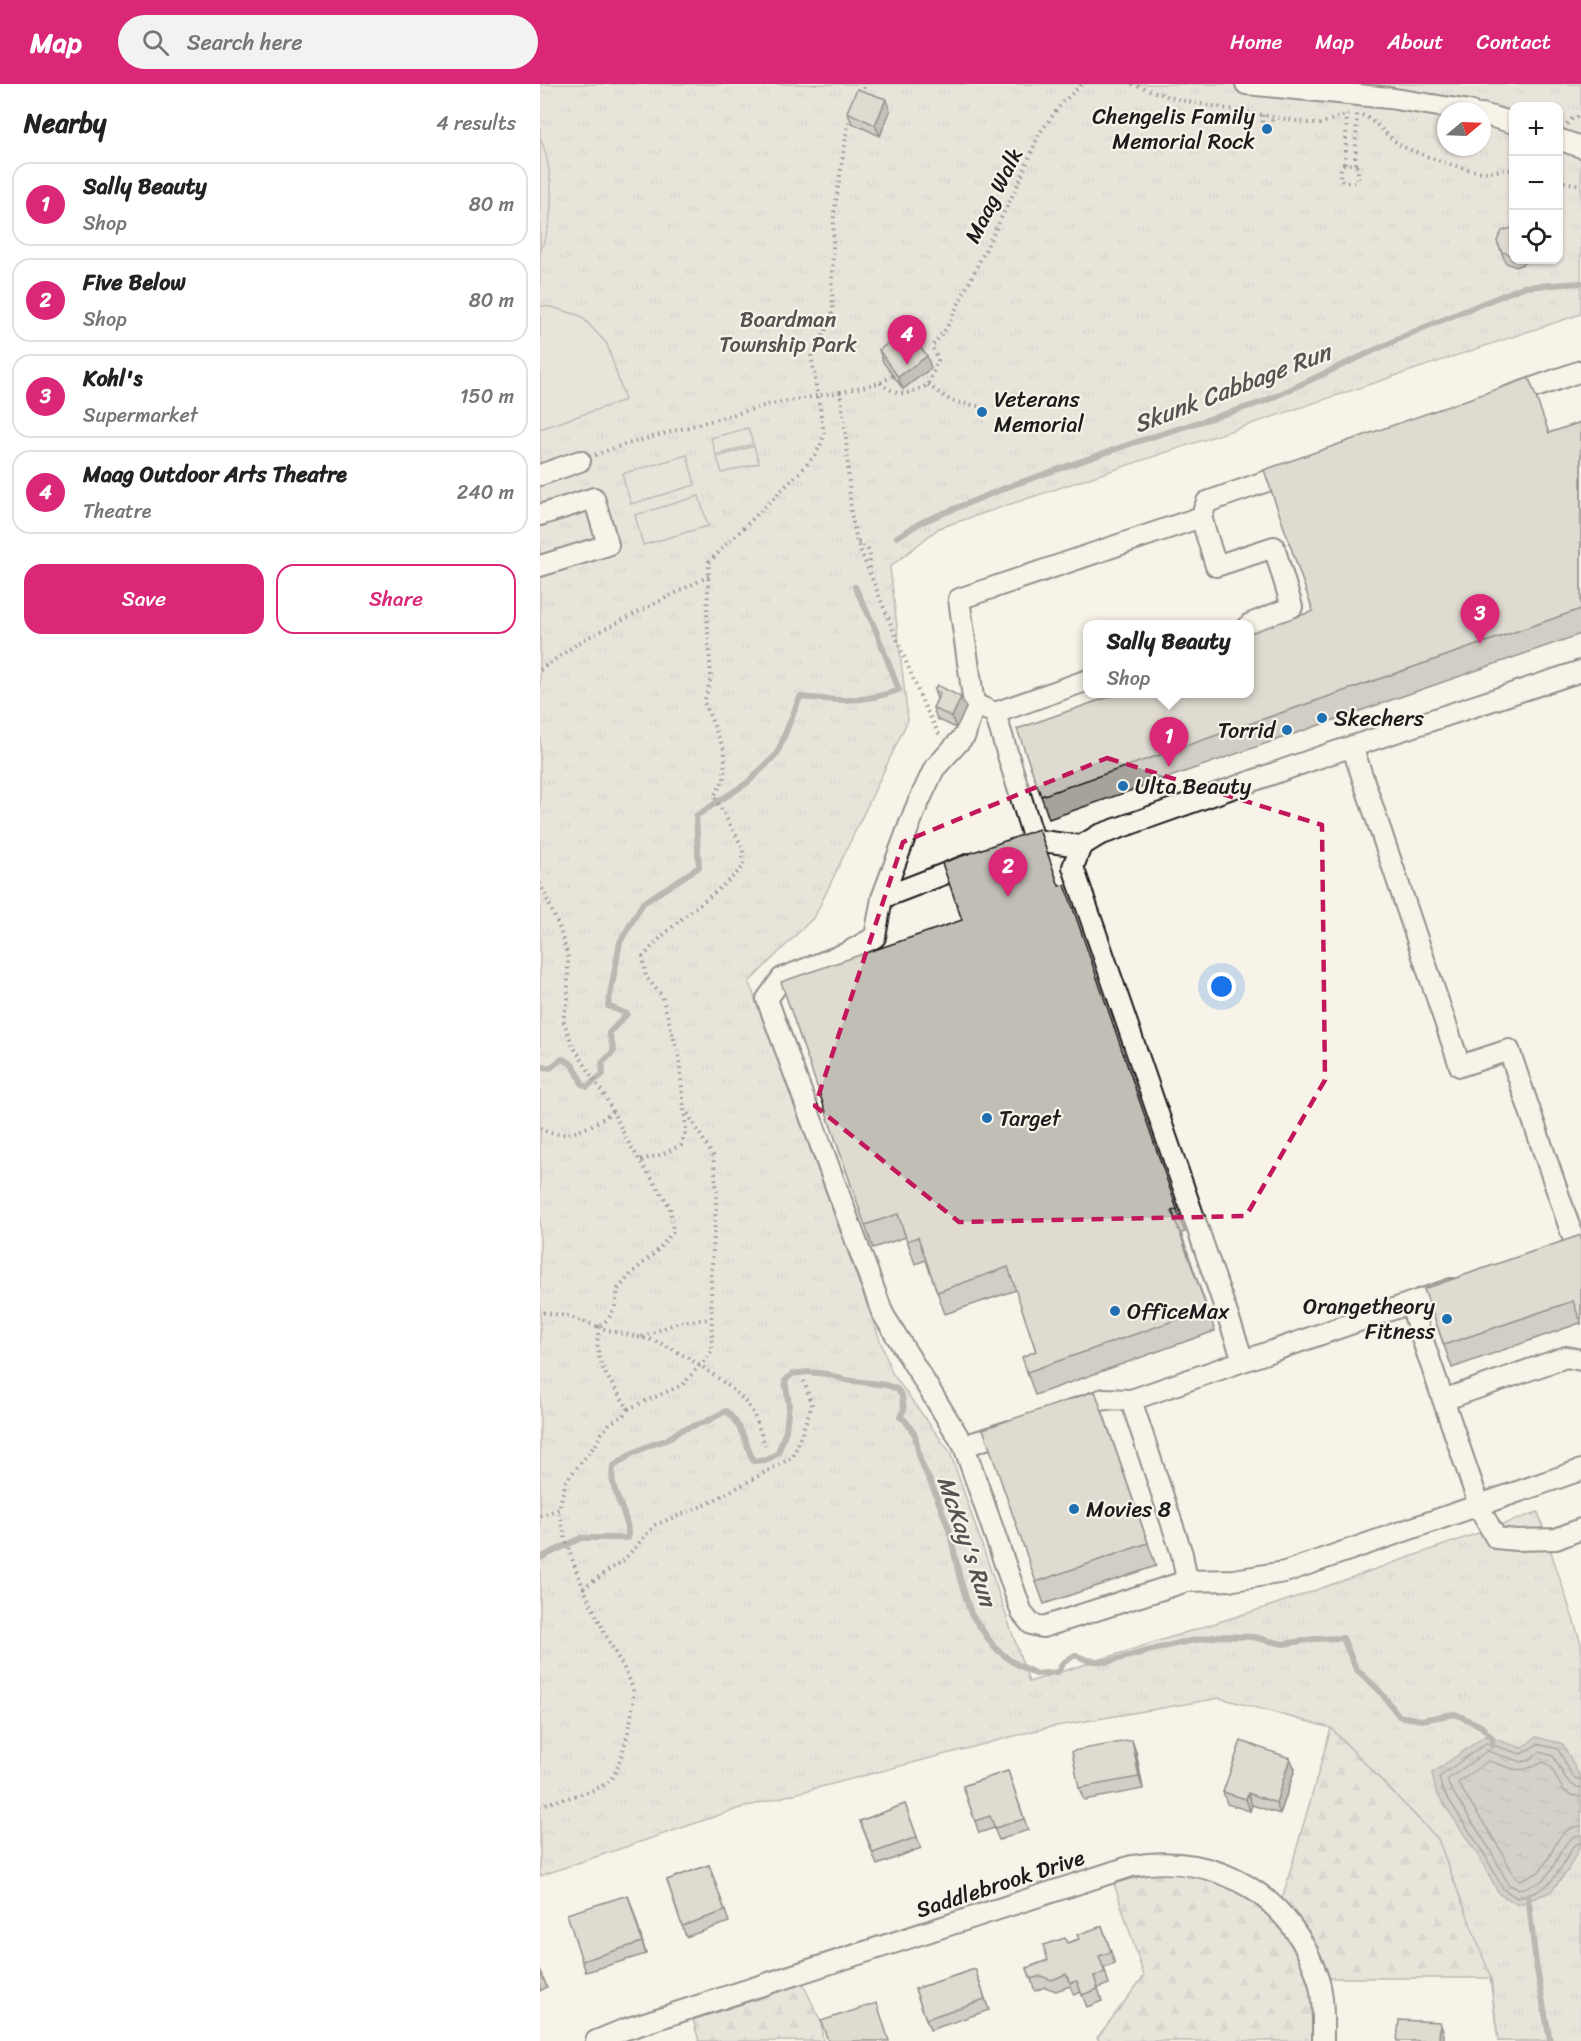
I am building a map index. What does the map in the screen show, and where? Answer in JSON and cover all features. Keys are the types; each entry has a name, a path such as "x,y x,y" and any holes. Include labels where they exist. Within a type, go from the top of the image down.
{"street":[{"path":"1246,84 1391,91 1437,103"},
{"path":"1491,117 1509,122"},
{"path":"1563,135 1581,147"},
{"path":"1490,403 1581,371"},
{"path":"540,475 580,461"},
{"path":"1254,622 1292,607 1274,547 1216,566 1201,517 1207,502 1309,466"},
{"path":"540,515 594,498 608,545 540,566"},
{"path":"1201,517 960,598 974,704 965,735 934,769 915,810 882,898 875,937 847,953 782,978 768,999 883,1314 964,1446 1022,1613 1031,1624 1043,1627 1187,1581 1234,1580 1285,1572 1581,1470"},
{"path":"995,713 1025,843 1082,846 1110,831 1352,746 1581,671"},
{"path":"974,704 995,713 1083,682"},
{"path":"1352,746 1460,1066 1509,1050 1579,1245 1554,1253"},
{"path":"1082,846 1073,867 1243,1360"},
{"path":"882,898 989,857"},
{"path":"1061,1414 1104,1399 1131,1400 1465,1284"},
{"path":"1410,1303 1479,1505 1496,1538 1556,1539 1580,1534"},
{"path":"1443,1400 1566,1357 1581,1360"},
{"path":"1131,1400 1182,1554 1187,1581"},
{"path":"964,1446 1029,1424"},
{"name":"Saddlebrook Drive","path":"596,2041 623,2030 1132,1866 1168,1862 1195,1865 1225,1874 1255,1890 1278,1910 1296,1931 1311,1958 1319,1984 1323,2011 1323,2041"}],"path":[{"path":"857,104 865,84"},
{"name":"Maag Walk","path":"928,386 938,360 932,346 946,329 1020,180 1039,134 1062,103 1082,84"},
{"path":"1132,84 1179,100 1313,124 1320,124 1347,114 1357,114 1374,122 1399,144 1422,154 1476,171 1509,170"},
{"path":"641,1160 663,1154 681,1145 686,1130 679,1057 670,1020 662,996 646,977 643,957 674,923 725,885 743,867 743,848 714,796 724,780 725,752 704,702 711,678 707,616 709,562 805,467 821,446 824,433 811,355 825,332 833,311 834,214 848,124 852,114"},
{"path":"1347,114 1345,164 1341,168 1340,178 1344,182 1354,183 1358,179 1359,168 1355,164 1357,114"},
{"path":"1263,115 1262,132 1265,133 1270,131 1273,116"},
{"path":"1563,131 1570,120 1581,116"},
{"path":"1346,140 1356,141"},
{"path":"1345,164 1355,164"},
{"path":"1563,182 1581,185"},
{"path":"580,461 649,437 771,404 880,383 893,376"},
{"path":"880,383 892,392 907,394 928,386 951,401 983,407"},
{"path":"840,392 845,425 851,513 857,542 923,703 939,735 953,749"},
{"path":"857,542 866,546 872,560 869,567 873,585"},
{"path":"540,670 583,640 709,576"},
{"path":"540,883 560,929 568,958 568,999 563,1020 573,1046 606,1098 628,1142 670,1207 673,1232 658,1250 618,1288 615,1307 609,1318 599,1327 597,1338 604,1374 628,1409"},
{"path":"540,1806 610,1781 622,1756 633,1710 633,1687 570,1558 559,1509 566,1481 610,1423 623,1416 628,1409 682,1385 712,1352 711,1279 717,1191 713,1156 685,1109"},
{"path":"540,1128 547,1133 569,1134 600,1122 613,1111"},
{"path":"540,1312 568,1316 618,1335 641,1337 659,1343 699,1366 737,1392 752,1411 767,1450"},
{"path":"641,1337 679,1322 711,1319"},
{"path":"584,1588 624,1560 655,1525 707,1504 793,1457 812,1405 804,1381"},
{"path":"540,1516 559,1509"}],"highlighted area":[{"path":"1107,758 1322,825 1325,1080 1246,1216 959,1222 815,1106 903,842"}],"green space":[{"name":"Boardman Township Park","path":"540,84 1581,84 1581,314 939,528 890,567 908,720 815,916 749,982 892,1373 950,1452 1029,1682 1276,1604 1538,1512 1581,1643 1581,2041 1498,2041 1491,1978 1438,1839 1331,1728 1220,1698 1045,1728 737,1809 540,1876"},
{"path":"540,137 548,166 551,197 549,222 540,254"},
{"path":"540,306 552,307 581,316 607,344 625,400 540,429"},
{"path":"748,428 753,444 716,455 711,438"},
{"path":"754,446 759,463 722,473 717,457"},
{"path":"687,455 695,485 631,504 622,474"},
{"path":"699,496 708,526 643,545 635,515"},
{"path":"1331,1728 1438,1839 1462,1902 1581,2041 1498,2041 1490,1978 1317,1978 1279,1910"},
{"path":"1162,1872 1206,1876 1250,1898 1279,1924 1303,1961 1314,2007 1313,2041 1100,2041 1097,2038 1144,1976 1114,1883"},
{"path":"803,1984 821,2022 823,2041 699,2041 693,2020"}],"water":[{"path":"1485,1736 1522,1748 1536,1737 1563,1744 1581,1779 1581,1844 1567,1872 1550,1892 1518,1905 1499,1894 1481,1860 1436,1792 1432,1773"}],"building":[{"path":"857,89 886,99 875,125 847,112"},
{"path":"1509,229 1509,254 1502,252 1497,241 1502,231"},
{"path":"907,329 927,356 898,377 879,350"},
{"path":"1529,378 1549,433 1581,422 1581,609 1041,796 1017,729 1106,698 1254,698 1254,632 1313,611 1264,470"},
{"path":"937,685 961,697 952,717 933,708 940,693 934,690"},
{"name":"Target","path":"1039,829 1059,886 1065,885 1177,1209 1172,1211 1207,1309 1027,1372 1022,1357 1036,1351 1008,1267 937,1292 918,1237 907,1241 898,1214 865,1225 781,982 962,920 942,863"},
{"path":"1581,1235 1581,1318 1579,1318 1573,1301 1444,1345 1424,1289"},
{"name":"Movies 8","path":"1095,1391 1148,1543 1036,1582 983,1429"},
{"path":"1132,1740 1139,1777 1079,1788 1072,1751"},
{"path":"1241,1741 1290,1758 1276,1803 1248,1793 1246,1799 1223,1792"},
{"path":"1008,1771 1024,1819 995,1828 990,1816 975,1821 963,1786"},
{"path":"905,1804 917,1837 873,1853 860,1821"},
{"path":"709,1865 725,1911 682,1926 667,1880"},
{"path":"628,1895 642,1942 582,1961 567,1914"},
{"path":"1102,1926 1111,1952 1099,1956 1105,1973 1094,1976 1098,1989 1082,1995 1077,1981 1070,1983 1066,1974 1052,1980 1041,1976 1031,1979 1027,1968 1048,1960 1043,1945 1065,1938 1067,1943 1079,1939 1077,1935"},
{"path":"975,1969 985,1999 926,2019 915,1989"},
{"path":"877,2003 889,2041 828,2041 821,2021"},
{"path":"1399,2020 1440,2022 1439,2041 1397,2041"}],"waterway":[{"name":"Skunk Cabbage Run","path":"897,537 922,522 1010,486 1136,442 1263,402 1418,330 1523,287 1581,283"},
{"name":"Skunk Cabbage Run","path":"540,1066 550,1068 562,1059 566,1060 575,1068 582,1084 587,1087 603,1074 602,1063 614,1051 609,1033 627,1014 608,1006 620,942 643,903 699,867 696,816 747,783 777,754 800,697 850,700 899,690 874,626 855,587"},
{"name":"McKay's Run","path":"540,1558 581,1538 628,1538 626,1520 612,1476 613,1467 631,1454 726,1411 739,1428 753,1461 767,1460 778,1453 786,1430 789,1404 785,1381 792,1374 808,1372 827,1374 845,1380 886,1385 897,1389 902,1396 904,1409 900,1417 905,1420 915,1435 920,1460 949,1529 960,1579 971,1614 994,1647 1011,1661 1036,1674 1058,1672 1063,1663 1075,1655 1087,1660 1106,1662 1179,1643 1219,1636 1253,1637 1283,1644 1314,1639 1343,1638 1356,1669 1379,1690 1399,1716 1421,1720 1455,1714 1481,1726 1492,1738 1492,1746"},
{"name":"McKay's Run","path":"1528,1895 1536,1964 1550,2041"}],"place":[{"name":"Chengelis Family Memorial Rock","path":"1267,129"},
{"name":"Maag Outdoor Arts Theatre","path":"907,365"},
{"name":"Veterans Memorial","path":"982,412"},
{"name":"Kohl's","path":"1480,644"},
{"name":"Skechers","path":"1322,718"},
{"name":"Torrid","path":"1287,730"},
{"name":"Sally Beauty","path":"1169,767"},
{"name":"Ulta Beauty","path":"1123,786"},
{"name":"Five Below","path":"1008,897"},
{"name":"Target","path":"987,1118"},
{"name":"OfficeMax","path":"1115,1311"},
{"name":"Orangetheory Fitness","path":"1447,1319"},
{"name":"Movies 8","path":"1074,1509"}]}
